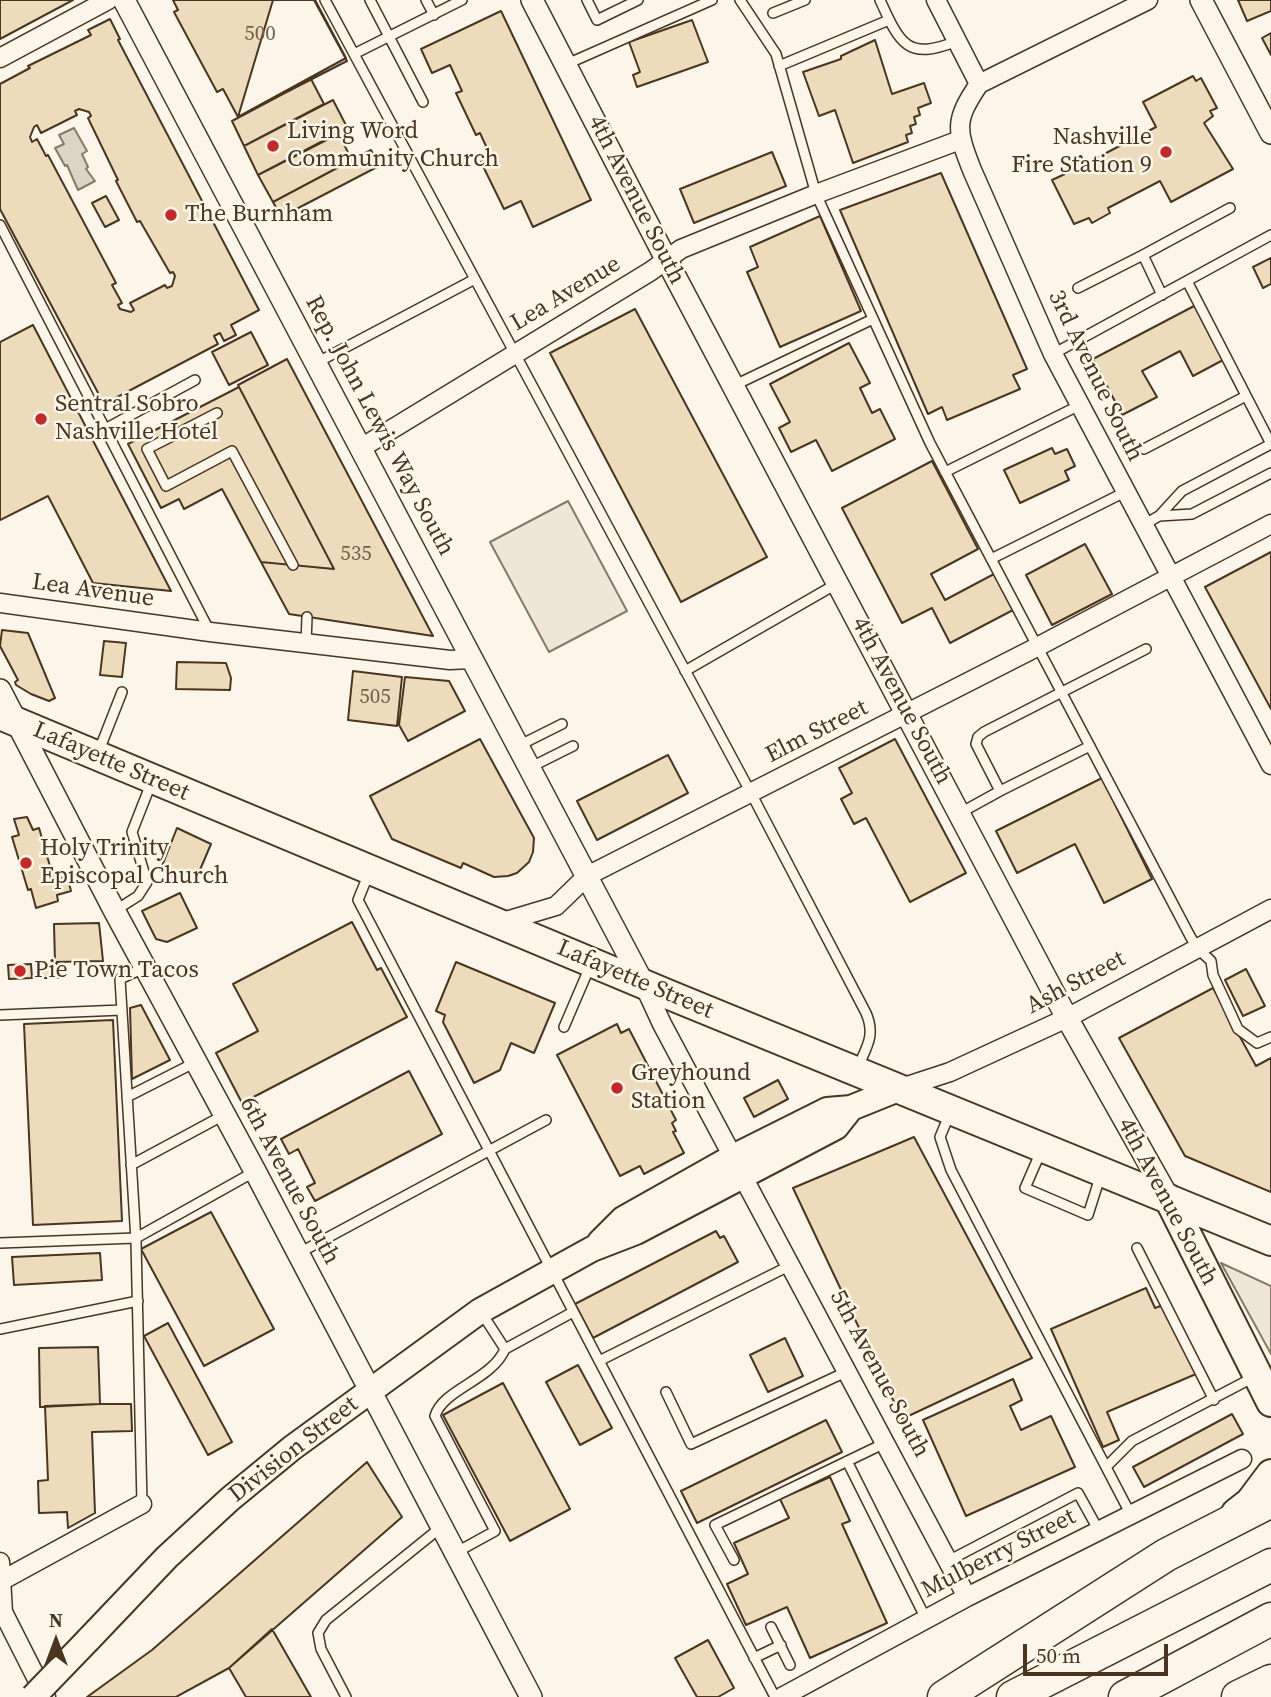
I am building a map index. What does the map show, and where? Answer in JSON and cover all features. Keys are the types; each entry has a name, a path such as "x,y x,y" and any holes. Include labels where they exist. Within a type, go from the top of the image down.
{"highway":[{"path":"944,1697 1166,1555 1271,1501"},
{"path":"1013,1697 1271,1565"},
{"path":"1125,1697 1271,1619"},
{"path":"1238,1697 1271,1681"}],"main road":[{"name":"Lafayette Street","path":"9,718 950,1111 1271,1241"},
{"name":"Division Street","path":"33,1697 198,1527 292,1448 480,1311 592,1249 636,1232 738,1167 836,1127 851,1108 898,1089"},
{"name":"4th Avenue South","path":"1168,1199 1271,1402"},
{"path":"1217,1528 1250,1502 1271,1474"}],"street":[{"path":"0,58 108,0"},
{"name":"Rep. John Lewis Way South","path":"124,0 587,876"},
{"name":"4th Avenue South","path":"532,0 1067,1018 1168,1199"},
{"path":"936,0 979,84"},
{"path":"960,140 961,111 979,84 1148,0"},
{"path":"1201,0 1271,133"},
{"name":"Lea Avenue","path":"362,448 651,271 681,249 816,194 960,140"},
{"name":"3rd Avenue South","path":"960,140 1053,354 1271,765"},
{"name":"Elm Street","path":"499,923 556,906 587,876 907,714 1271,524"},
{"name":"Lea Avenue","path":"0,603 211,632 450,660 472,659"},
{"name":"6th Avenue South","path":"0,690 9,718 255,1171 531,1697"},
{"name":"5th Avenue South","path":"587,876 662,1024 967,1597"},
{"name":"Ash Street","path":"898,1089 950,1072 1067,1018 1271,909"},
{"name":"Mulberry Street","path":"782,1697 967,1597 1242,1460"},
{"path":"1,1581 142,1504"},
{"path":"0,1562 2,1612 46,1697"}],"lane":[{"path":"325,0 751,793 871,1023 872,1035 856,1072"},
{"path":"370,0 423,102"},
{"path":"426,0 434,15"},
{"path":"354,54 462,0"},
{"path":"587,0 597,20 638,0"},
{"path":"565,64 712,0"},
{"path":"740,0 776,54 816,194 945,472 1198,948 1210,961 1213,975 1238,1029 1258,1043 1271,1037"},
{"path":"773,13 805,0"},
{"path":"880,0 898,36 915,49 936,50 957,41"},
{"path":"779,66 889,20"},
{"path":"1078,288 1230,208"},
{"path":"0,225 211,632"},
{"path":"1053,354 1271,235"},
{"path":"1143,255 1162,295"},
{"path":"316,363 475,279"},
{"path":"1143,525 1159,516 1182,491 1271,444 1187,281"},
{"path":"733,386 873,319"},
{"path":"107,428 195,380"},
{"path":"1144,449 1246,396"},
{"path":"945,472 1080,405"},
{"path":"217,413 147,449 166,486 232,451 293,565"},
{"path":"1159,516 1192,514 1271,472"},
{"path":"991,559 1125,492"},
{"path":"685,671 838,583"},
{"path":"306,643 307,617"},
{"path":"1000,792 976,744 978,737 1060,691 1146,649"},
{"path":"97,756 122,692"},
{"path":"518,746 562,724"},
{"path":"529,768 573,746"},
{"path":"960,813 1090,746"},
{"path":"114,911 138,896 147,883 132,832 153,779"},
{"path":"370,870 358,900 775,1697"},
{"path":"564,1027 592,962"},
{"path":"142,1504 136,1238 120,979 145,967"},
{"path":"0,1015 122,1010"},
{"path":"127,1097 196,1062"},
{"path":"950,1111 940,1137 951,1170 1131,1515"},
{"path":"131,1165 224,1115"},
{"path":"298,1254 546,1121"},
{"path":"1042,1147 1025,1188 1088,1215 1102,1172"},
{"path":"0,1243 136,1238 255,1171"},
{"path":"1137,1248 1214,1400"},
{"path":"599,1361 791,1265"},
{"path":"0,1329 138,1301"},
{"path":"480,1311 505,1349"},
{"path":"455,1553 495,1531 436,1422 435,1416 440,1405 491,1368 505,1349 573,1312"},
{"path":"666,1392 691,1444 848,1371"},
{"path":"1106,1466 1132,1441 1258,1376"},
{"path":"734,1559 715,1525 885,1443"},
{"path":"848,1461 926,1619"},
{"path":"948,1561 1078,1493 1099,1531"},
{"path":"346,1697 321,1649 318,1633 326,1620 442,1527"},
{"path":"771,1627 790,1665"},
{"path":"754,1658 781,1645"}],"shaded area":[{"path":"74,128 87,151 82,154 88,167 86,169 95,181 78,190 67,165 65,166 55,148 64,144 59,135"},
{"path":"568,501 627,611 549,652 490,542"},
{"path":"1221,1263 1271,1286 1271,1354"}],"building":[{"path":"0,0 73,0 0,39"},
{"path":"173,0 315,0 346,58 238,117 223,89 217,92 174,12 178,10"},
{"path":"273,0 314,0 347,61 238,117"},
{"path":"1238,0 1271,0 1271,11 1247,21"},
{"path":"501,11 591,200 533,227 521,201 504,209 481,162 491,157 480,133 476,135 456,93 462,91 450,65 432,73 421,49"},
{"name":"The Burnham","path":"110,19 120,39 118,40 259,310 231,325 236,335 224,341 220,333 214,336 218,344 104,404 0,209 0,84 30,68 28,66 91,35 88,30","holes":["79,109 89,112 91,116 88,118 137,222 140,221 170,273 173,272 175,276 172,286 167,288 165,285 130,303 134,310 131,312 120,309 118,305 122,303 112,285 116,283 48,155 46,156 37,139 32,142 30,137 37,125 41,133 77,115 75,111"]},
{"path":"692,20 708,62 637,87 633,75 640,72 629,42"},
{"path":"1271,33 1271,55 1262,38"},
{"path":"875,40 892,94 924,83 931,103 918,108 920,115 914,117 916,124 910,126 912,133 906,135 908,142 853,163 835,110 819,116 803,72 841,59 841,56"},
{"name":"Nashville Fire Station 9","path":"1193,76 1196,81 1201,78 1217,108 1210,111 1213,116 1204,123 1233,169 1171,202 1160,181 1108,208 1110,213 1092,223 1089,218 1074,224 1052,180 1065,174 1062,165 1081,156 1085,164 1156,127 1143,102"},
{"path":"311,79 324,104 244,146 232,121"},
{"path":"333,100 348,129 258,175 244,146"},
{"path":"338,133 352,160 273,202 258,175"},
{"path":"371,150 379,166 281,217 273,202"},
{"path":"772,152 786,186 694,223 680,189"},
{"path":"941,173 1027,369 1013,375 1020,389 947,420 942,407 928,414 840,210"},
{"path":"106,196 119,220 105,227 92,203"},
{"path":"820,216 861,311 780,347 747,272 758,267 750,247"},
{"path":"1271,258 1271,284 1263,288 1253,267"},
{"path":"1196,305 1225,359 1193,376 1180,351 1142,371 1157,397 1122,415 1093,359"},
{"path":"635,309 767,557 681,602 550,353"},
{"name":"Sentral Sobro Nashville Hotel","path":"33,325 171,591 93,583 48,496 0,520 0,342"},
{"path":"251,332 268,365 229,385 212,352"},
{"path":"849,343 870,383 860,388 872,413 880,409 895,439 832,471 816,440 791,452 779,428 790,422 770,384"},
{"path":"287,359 433,636 289,614 261,562 334,569 238,385"},
{"path":"239,387 334,569 261,562 222,489 184,509 179,499 161,508 128,444"},
{"path":"1052,448 1055,454 1067,449 1075,466 1065,471 1069,480 1020,503 1004,470"},
{"path":"932,461 978,549 931,574 945,600 994,574 1013,610 950,643 932,608 902,623 842,508"},
{"path":"1085,544 1112,594 1052,625 1026,575"},
{"path":"1271,552 1271,709 1205,587"},
{"path":"2,630 28,633 55,698 49,701 16,685 18,680 0,646"},
{"path":"104,641 126,643 122,677 100,675"},
{"path":"177,662 226,663 231,678 230,690 176,689"},
{"path":"353,671 402,677 397,726 348,720"},
{"path":"405,677 449,681 465,711 408,741 399,725"},
{"path":"480,739 534,838 529,862 517,873 508,876 494,877 463,863 461,868 392,839 370,796"},
{"path":"895,739 966,873 910,902 866,818 854,824 841,799 852,793 839,768"},
{"path":"668,755 688,793 597,840 577,801"},
{"path":"1102,778 1152,879 1104,903 1075,844 1017,873 996,831"},
{"path":"27,817 33,830 39,828 54,880 67,876 71,891 57,895 58,901 36,908 12,837 19,835 14,819"},
{"path":"177,828 211,844 194,884 160,871"},
{"path":"180,893 197,928 167,942 156,939 142,911"},
{"path":"352,922 377,970 381,968 407,1017 242,1103 216,1053 258,1031 233,984"},
{"path":"99,923 103,961 55,962 54,924"},
{"path":"456,962 555,1003 534,1053 511,1043 500,1070 474,1083 443,1022 445,1015 436,1011"},
{"path":"38,963 57,963 58,978 38,978"},
{"name":"Pie Town Tacos","path":"31,964 32,978 9,979 8,965"},
{"path":"1246,969 1265,1006 1243,1016 1225,980"},
{"path":"1213,988 1256,1066 1271,1058 1271,1192 1185,1156 1119,1038"},
{"path":"141,1005 170,1060 132,1079 130,1008"},
{"path":"113,1020 122,1221 33,1225 24,1024"},
{"name":"Greyhound Station","path":"617,1024 621,1033 629,1029 676,1120 672,1123 676,1131 673,1132 684,1153 644,1174 640,1166 620,1176 557,1055"},
{"path":"409,1071 442,1134 315,1201 307,1187 315,1183 298,1149 289,1154 281,1139"},
{"path":"778,1080 788,1099 754,1117 744,1098"},
{"path":"914,1137 1032,1358 902,1419 793,1188"},
{"path":"211,1212 274,1329 204,1366 141,1249"},
{"path":"716,1231 720,1238 724,1236 738,1262 593,1338 575,1304"},
{"path":"100,1253 102,1280 14,1285 12,1257"},
{"path":"1146,1288 1155,1308 1166,1304 1196,1374 1107,1412 1119,1440 1103,1447 1051,1329"},
{"path":"168,1323 232,1442 208,1455 144,1336"},
{"path":"785,1338 803,1376 768,1392 750,1355"},
{"path":"98,1347 100,1404 40,1407 39,1348"},
{"path":"578,1365 612,1428 580,1445 546,1382"},
{"path":"1013,1379 1022,1400 1010,1406 1021,1430 1051,1416 1075,1467 966,1516 923,1420"},
{"path":"503,1383 570,1509 510,1541 443,1415"},
{"path":"131,1404 132,1431 92,1432 95,1513 68,1528 67,1512 39,1513 38,1481 48,1480 45,1406"},
{"path":"1232,1414 1243,1434 1144,1487 1133,1467"},
{"path":"826,1420 842,1452 697,1523 681,1491"},
{"path":"367,1462 402,1517 229,1668 176,1697 87,1697 152,1650"},
{"path":"830,1477 850,1521 842,1524 887,1623 810,1658 787,1607 746,1625 727,1584 748,1574 734,1543 789,1518 780,1499"},
{"path":"272,1629 311,1697 246,1697 229,1668"},
{"path":"708,1640 734,1688 718,1697 697,1697 675,1658"}],"place":[{"name":"Living Word Community Church","path":"273,146"},
{"name":"Nashville Fire Station 9","path":"1166,152"},
{"name":"The Burnham","path":"171,215"},
{"name":"Sentral Sobro Nashville Hotel","path":"41,419"},
{"name":"Holy Trinity Episcopal Church","path":"26,863"},
{"name":"Pie Town Tacos","path":"20,971"},
{"name":"Greyhound Station","path":"617,1088"}]}
